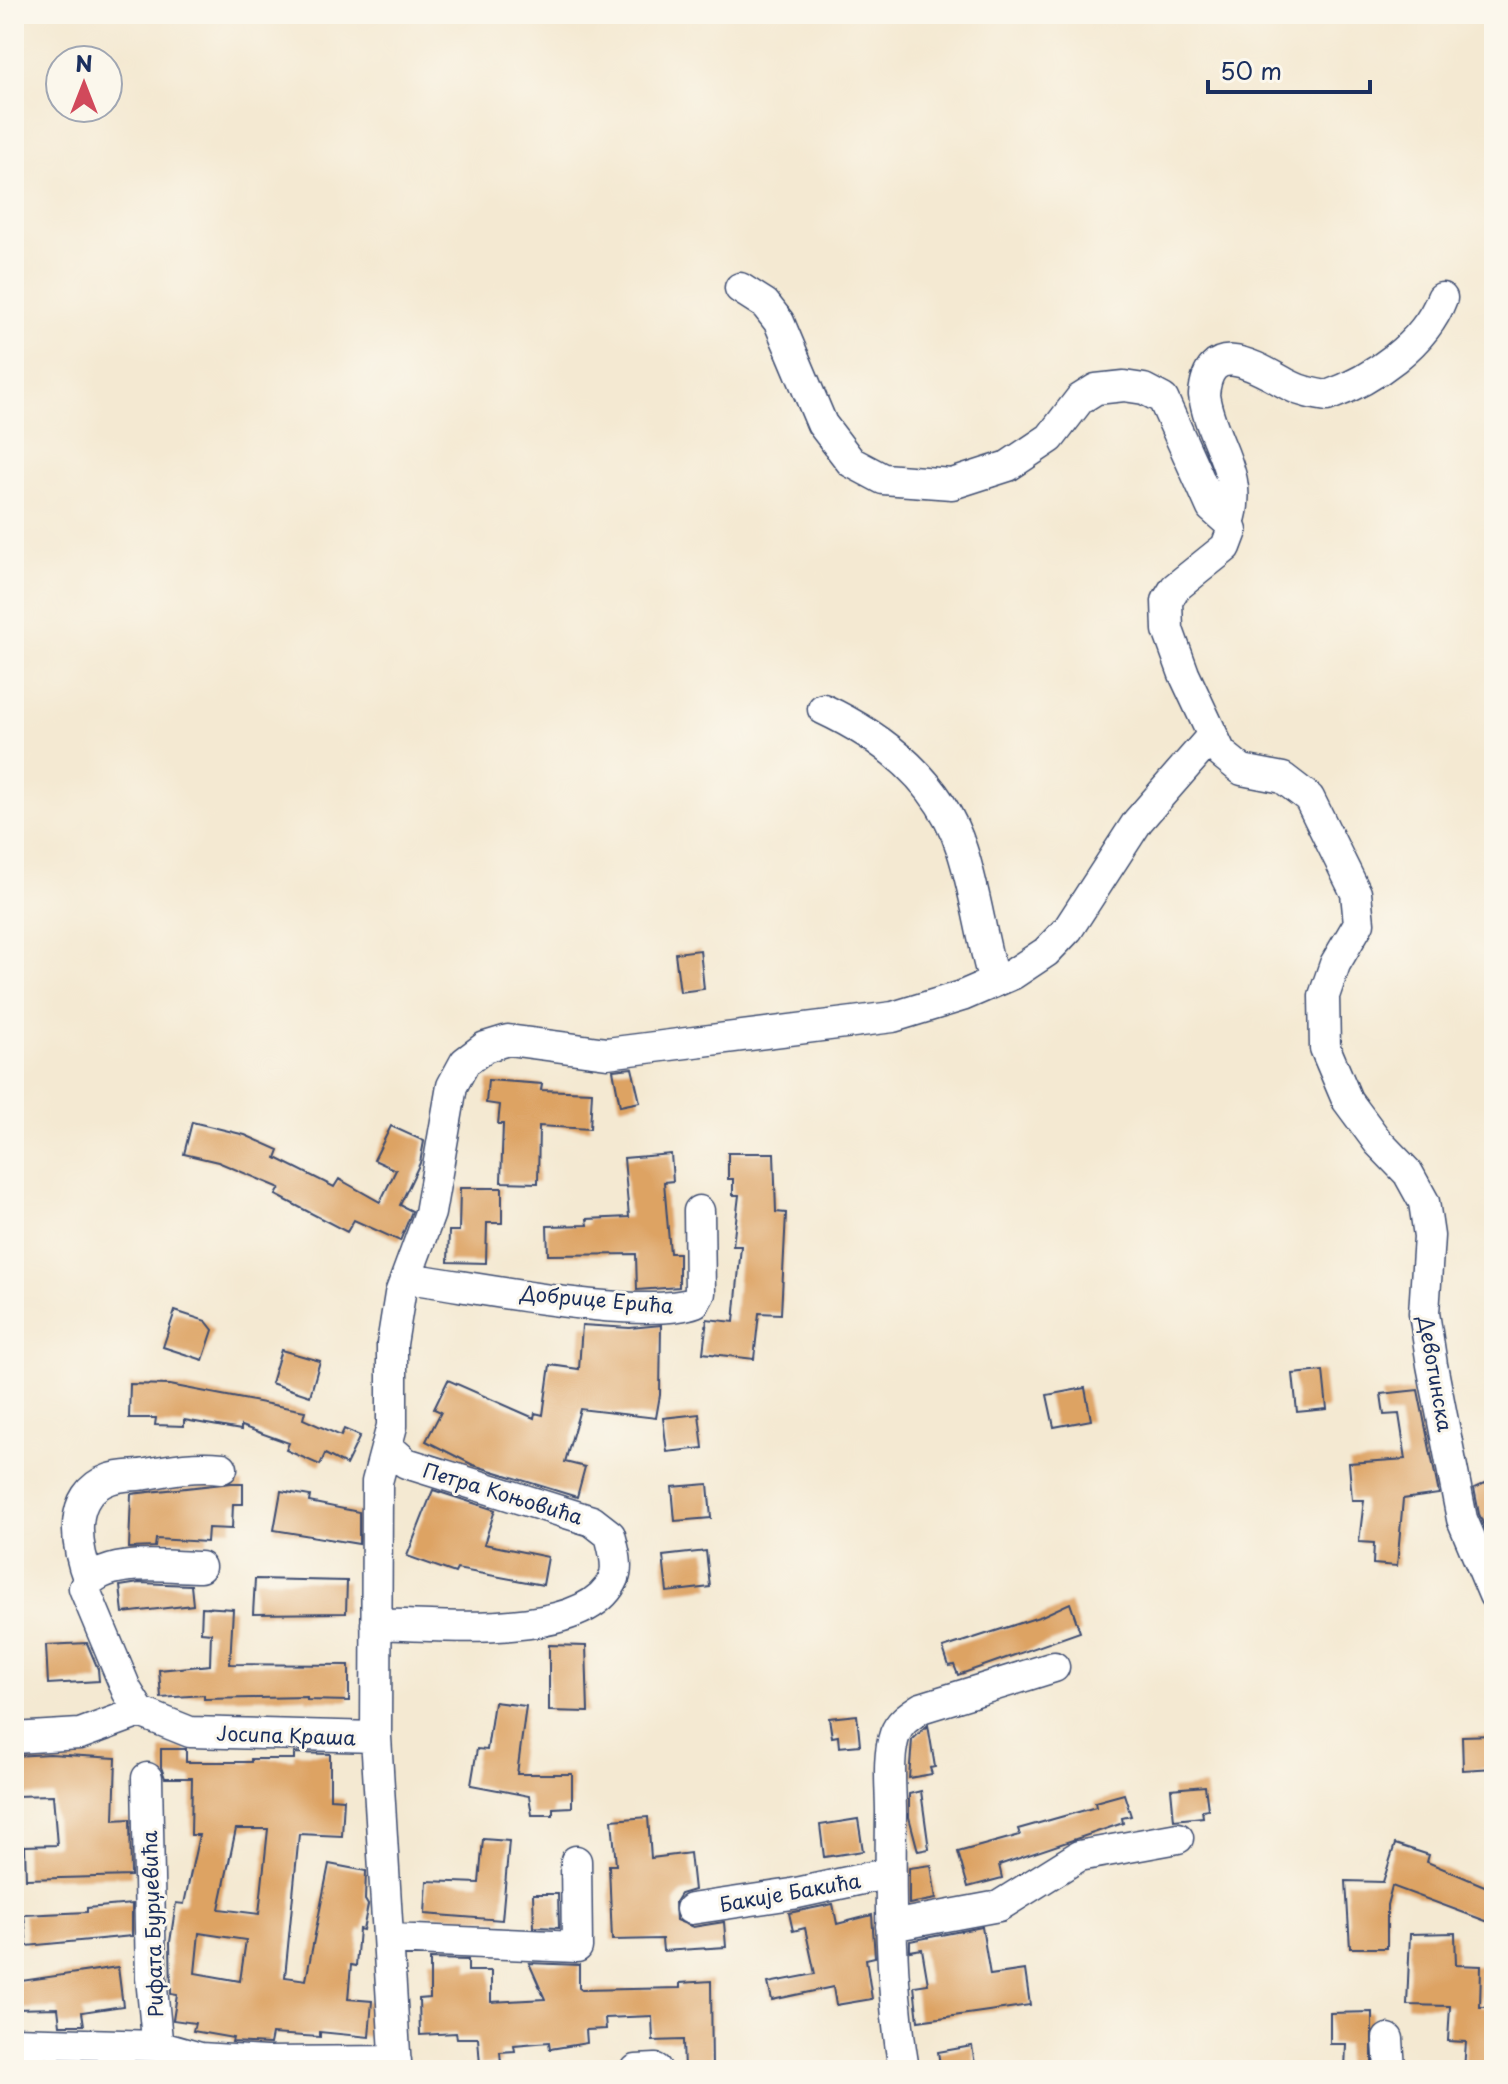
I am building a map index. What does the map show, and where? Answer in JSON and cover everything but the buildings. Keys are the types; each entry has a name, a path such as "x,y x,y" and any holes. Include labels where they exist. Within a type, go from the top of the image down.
{"street":[{"path":"740,288 773,312 822,424 851,462 870,475 920,484 971,480 1008,466 1038,448 1088,393 1124,386 1144,389 1163,399 1212,508 1229,523"},
{"name":"Девотинска","path":"1442,298 1423,332 1396,356 1327,396 1301,391 1250,362 1235,360 1216,368 1207,381 1204,395 1233,477 1234,505 1229,523 1232,531 1226,547 1175,588 1167,601 1165,614 1184,674 1212,736 1231,763 1252,773 1283,778 1309,798 1356,893 1359,923 1328,980 1322,1030 1331,1066 1347,1100 1417,1187 1428,1219 1424,1304 1432,1365 1462,1519 1494,1595"},
{"path":"823,709 882,742 937,798 962,848 994,982"},
{"path":"376,1737 377,1482 388,1447 393,1413 392,1344 400,1294 430,1213 452,1086 457,1074 476,1053 508,1040 607,1053 893,1017 939,1004 994,982 1030,964 1058,941 1138,821 1212,736"},
{"name":"Добрице Ерића","path":"407,1278 610,1305 682,1307 695,1302 700,1293 699,1211"},
{"name":"Петра Коњовића","path":"376,1624 454,1626 557,1619 586,1609 603,1595 615,1575 610,1535 592,1521 406,1463 388,1447"},
{"path":"14,1738 80,1734 140,1712 85,1597 89,1581 81,1559 77,1533 81,1503 90,1489 112,1478 200,1466 222,1468"},
{"path":"89,1581 101,1573 124,1568 200,1567"},
{"name":"Бакије Бакића","path":"904,2070 891,1926 891,1761 895,1734 902,1721 921,1708 1054,1667"},
{"name":"Јосипа Краша","path":"140,1712 190,1732 376,1737 391,1939 396,2065"},
{"name":"Рифата Бурџевића","path":"147,1778 150,1952 159,2058"},
{"path":"891,1926 999,1906 1028,1891 1065,1862 1079,1856 1178,1838"},
{"path":"391,1939 577,1947 576,1861"},
{"name":"Бакије Бакића","path":"691,1909 792,1894 890,1873"},
{"path":"1388,2039 1390,2070"},
{"path":"14,2042 159,2058 396,2065"},
{"path":"636,2070 656,2069"}]}
